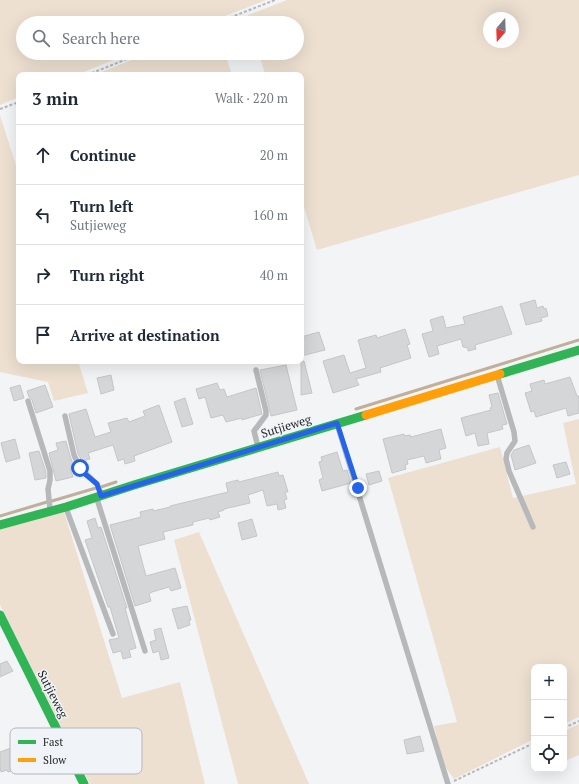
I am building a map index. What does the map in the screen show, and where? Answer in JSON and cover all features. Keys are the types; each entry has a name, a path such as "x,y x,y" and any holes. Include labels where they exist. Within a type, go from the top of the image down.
{"street":[{"name":"Sutjieweg","path":"0,525 66,507 579,350"},
{"name":"Sutjieweg","path":"0,614 56,728"},
{"name":"Sutjieweg","path":"79,774 84,784"}],"lane":[{"path":"256,370 266,411 266,416 254,431 258,447"},
{"path":"497,375 514,432 515,441 507,453 506,459 509,472 533,527"},
{"path":"28,401 50,471 48,489 50,511"},
{"path":"65,416 74,455 80,468 97,484 99,496 145,651"},
{"path":"337,423 449,784"},
{"path":"66,507 113,634"}],"path":[{"path":"234,16 275,0"},
{"path":"95,72 125,60"},
{"path":"0,109 16,103"},
{"path":"567,727 579,721"},
{"path":"449,784 531,744"}],"shaded area":[{"path":"0,0 266,0 225,16 16,16 16,60 114,60 84,72 16,72 16,98 0,105"},
{"path":"287,0 579,0 579,175 317,250 304,207 304,72 264,72 261,60 304,60 304,16 248,15"},
{"path":"132,60 227,60 231,72 102,72"},
{"path":"0,115 16,166 16,364 79,364 88,393 54,401 48,382 0,372"},
{"path":"579,419 579,717 567,723 567,664 531,664 531,740 454,779 443,764 434,726 457,722 388,478 500,447 513,498 576,484 563,423"},
{"path":"64,512 122,698 180,682 205,784 90,784 85,774 142,774 142,728 62,728 0,605 0,529"},
{"path":"199,532 309,784 238,784 174,540"},
{"path":"579,724 579,755 567,760 567,736 567,730"}],"building":[{"path":"535,300 537,308 543,306 544,309 546,308 548,316 541,318 542,321 526,325 520,304"},
{"path":"502,306 512,334 475,345 476,349 468,351 468,348 463,347 461,339 437,346 439,354 429,357 422,334 433,331 430,320 443,316 446,328 465,324 463,317"},
{"path":"405,329 410,344 407,345 411,358 380,368 381,372 356,379 359,385 333,393 323,361 344,355 350,373 366,368 358,340 376,335 377,338"},
{"path":"319,332 325,350 304,355 304,336"},
{"path":"304,361 312,393 301,395 301,364 304,364"},
{"path":"286,365 297,410 271,416 260,370"},
{"path":"111,375 114,390 101,394 97,378"},
{"path":"570,377 577,396 579,396 579,413 568,416 566,408 536,417 534,411 531,412 525,393 532,391 530,384 544,380 545,384"},
{"path":"217,383 220,390 224,389 227,397 256,388 262,414 242,420 242,418 226,422 223,415 211,418 205,397 199,399 196,389"},
{"path":"20,385 24,398 14,401 10,388"},
{"path":"45,385 53,407 36,413 32,400 27,391"},
{"path":"498,393 507,424 502,425 503,429 487,433 489,444 478,446 475,433 466,436 461,418 491,410 490,408 492,407 489,395"},
{"path":"185,398 193,424 182,427 174,402"},
{"path":"159,405 172,442 134,456 135,461 125,464 124,459 118,461 113,445 88,453 90,459 82,461 78,454 69,414 86,409 95,437 111,432 108,423 127,418 129,422 145,416 143,411"},
{"path":"441,429 446,448 439,450 441,459 426,463 424,456 407,460 408,464 405,465 406,469 392,473 383,439 404,434 404,436 410,435 411,437"},
{"path":"15,439 20,458 6,462 1,443"},
{"path":"66,441 73,464 73,467 70,468 73,477 56,481 49,453 58,450 56,443"},
{"path":"529,445 536,463 515,470 511,455 514,450"},
{"path":"39,451 46,472 46,478 35,480 29,453"},
{"path":"337,452 343,471 347,470 351,483 322,491 319,480 323,478 319,462 322,461 321,457"},
{"path":"566,462 570,474 557,478 553,465"},
{"path":"379,471 382,481 369,485 366,474"},
{"path":"278,472 279,476 283,475 288,492 285,492 287,499 284,500 286,508 278,510 277,504 267,506 263,490 248,495 250,503 224,509 218,512 220,517 193,522 193,525 163,532 165,539 138,546 146,576 175,568 181,588 171,591 169,587 152,592 149,594 151,601 135,606 110,525 141,517 140,512 153,509 153,511 228,492 226,483 238,480 239,482"},
{"path":"95,518 98,528 101,527 127,608 125,608 136,648 129,650 131,657 123,659 121,651 113,653 109,640 119,638 110,607 108,607 85,540 92,538 87,521"},
{"path":"252,519 257,536 242,540 238,523"},
{"path":"187,606 191,620 189,620 190,625 178,629 172,609"},
{"path":"161,628 169,658 161,660 159,651 153,653 150,642 156,640 154,630"},
{"path":"7,661 13,671 0,677 0,664"},
{"path":"420,736 424,751 407,754 404,740"},
{"path":"10,748 10,771 8,772 7,770 1,772 0,752"}],"waterway":[{"path":"356,409 579,340"},
{"path":"101,487 116,482"},
{"path":"52,501 96,488"},
{"path":"0,516 47,502"}],"traffic: fast":[{"path":"500,374 579,350"},
{"path":"0,525 66,507 366,415"},
{"path":"0,615 56,728"},
{"path":"79,774 84,784"}],"traffic: slow":[{"path":"366,415 500,374"}],"route":[{"path":"80,468 97,484 101,496 337,423 358,488"}]}
